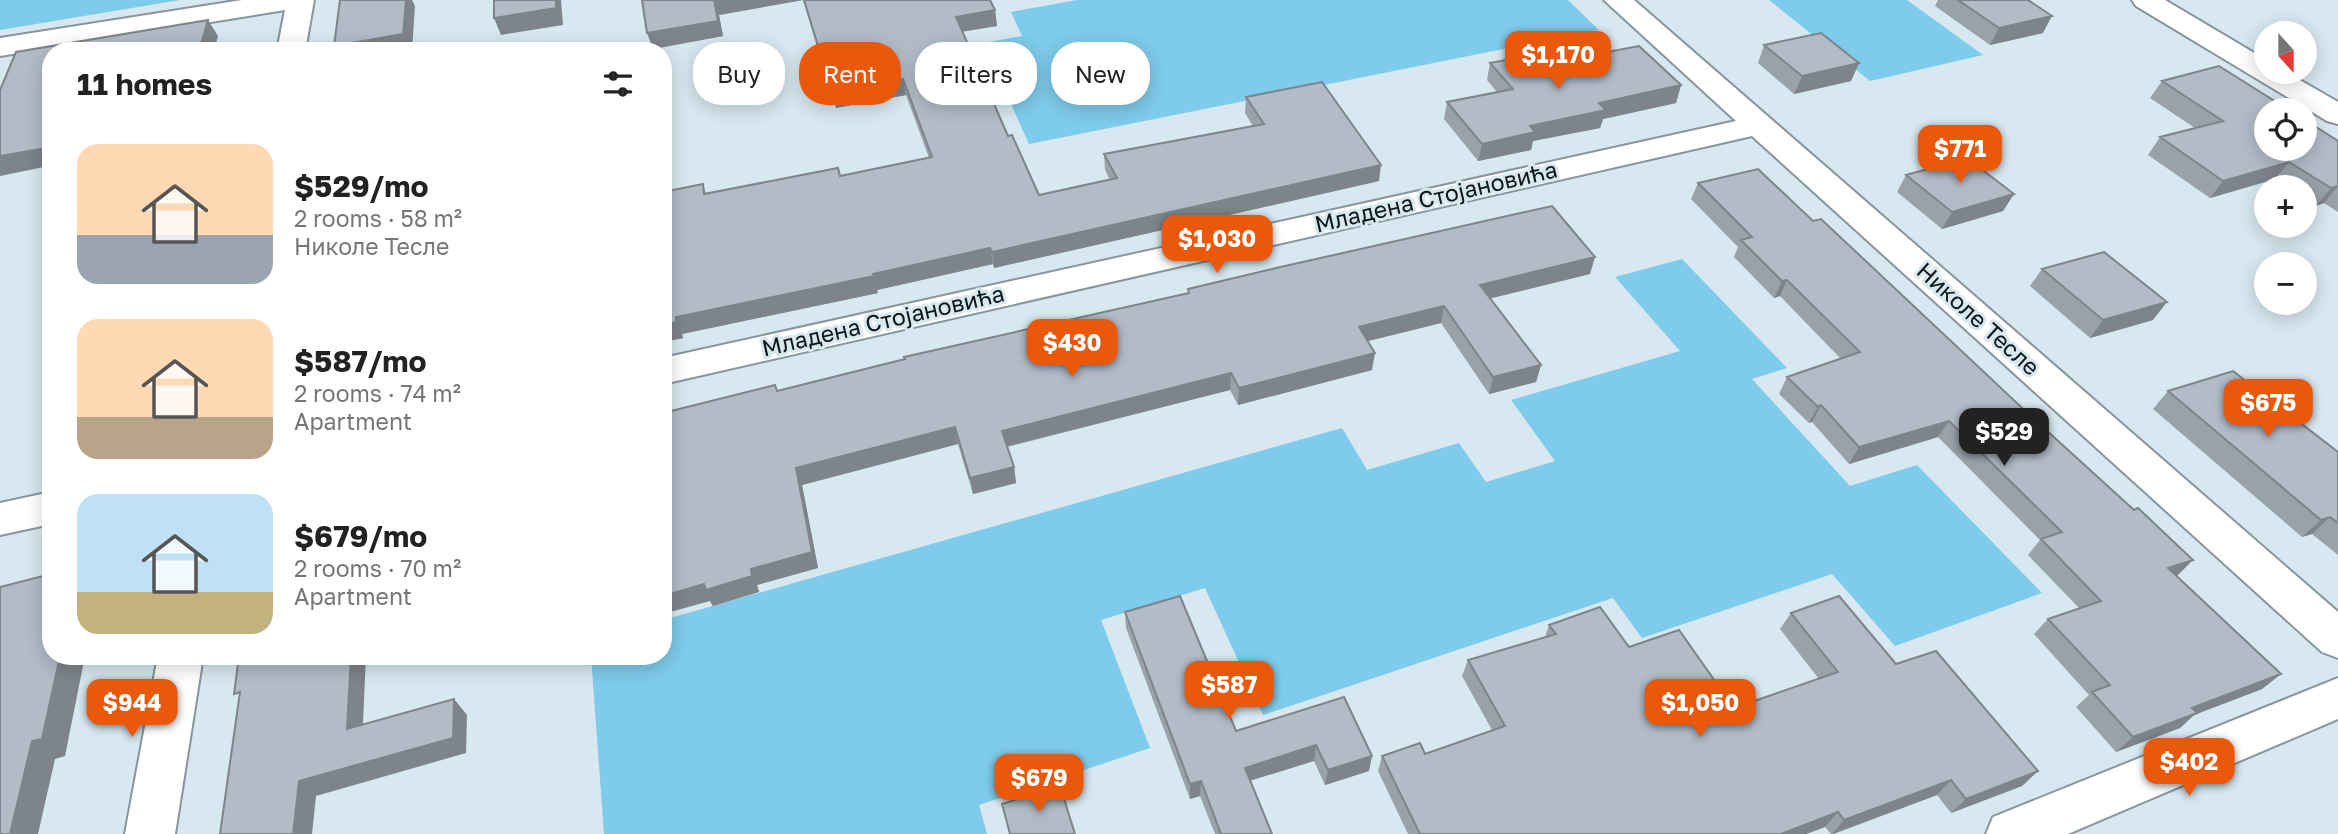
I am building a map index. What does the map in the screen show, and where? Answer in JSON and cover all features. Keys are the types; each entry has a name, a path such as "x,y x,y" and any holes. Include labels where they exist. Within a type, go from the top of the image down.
{"street":[{"path":"0,47 293,0"},
{"path":"293,42 300,0"},
{"name":"Николе Тесле","path":"1618,0 2338,639"},
{"path":"2146,0 2254,65"},
{"path":"2287,84 2338,114"},
{"name":"Младена Стојановића","path":"672,369 1759,125"},
{"path":"0,519 42,510"},
{"path":"150,834 179,665"},
{"path":"2011,834 2338,698"}],"shaded area":[{"path":"0,0 180,0 0,30"},
{"path":"1077,0 1568,0 1599,30 1029,144 1011,105 1037,105 1037,42 989,42 1022,36 1011,12"},
{"path":"1769,0 1907,0 1983,55 1870,81"},
{"path":"1682,259 1787,368 1752,379 1850,486 1917,465 2042,593 1895,646 1832,574 1642,638 1613,598 1263,715 1205,588 1101,620 1150,748 979,805 987,834 604,834 592,665 672,665 672,617 1342,428 1367,470 1459,443 1486,482 1555,461 1511,400 1680,351 1615,277"}],"building":[{"path":"340,0 406,0 403,34 357,42 335,42"},
{"path":"494,0 556,0 556,8 494,18"},
{"path":"642,0 714,0 718,21 647,33"},
{"path":"804,0 990,0 995,10 956,17 967,42 915,42 915,105 994,105 1008,136 1012,135 1039,195 1117,178 1104,154 1264,124 1246,97 1322,82 1381,165 992,252 990,248 873,274 874,276 676,317 676,322 672,323 672,190 703,184 704,194 838,168 840,176 932,157 903,79 901,42 817,42"},
{"path":"1958,0 2028,0 2052,16 1999,28"},
{"path":"208,20 202,42 76,42"},
{"path":"1821,33 1859,63 1802,76 1764,45"},
{"path":"1639,46 1681,85 1599,103 1606,110 1530,126 1535,132 1482,144 1447,102 1513,89 1490,63 1550,52 1560,61"},
{"path":"42,48 42,149 0,156 0,90 16,52"},
{"path":"2219,66 2270,98 2254,98 2254,161 2317,161 2317,128 2338,141 2338,186 2331,188 2317,179 2317,175 2310,175 2289,162 2223,181 2160,137 2223,121 2162,81"},
{"path":"1967,158 2014,194 1952,212 1906,175"},
{"path":"1758,169 1813,221 1821,219 2034,419 2134,510 2138,508 2193,560 2168,568 2281,674 2192,708 2197,713 2133,737 2092,692 2110,685 2048,619 2101,601 2041,539 2062,532 1949,421 1859,447 1821,405 1818,407 1787,377 1860,352 1787,280 1782,281 1741,240 1752,237 1698,183"},
{"path":"1552,206 1595,257 1480,285 1541,365 1493,377 1444,306 1359,327 1375,353 1239,388 1231,373 1002,431 1014,467 970,478 955,427 796,468 812,552 751,569 752,576 706,590 704,584 672,593 672,411 775,385 777,391 905,359 904,357 1189,293 1188,289"},
{"path":"2104,252 2167,302 2103,320 2042,269"},
{"path":"2233,371 2338,452 2338,523 2330,517 2321,520 2168,391"},
{"path":"42,576 42,665 58,665 42,739 32,741 10,834 0,834 0,587"},
{"path":"1180,596 1236,731 1344,697 1372,756 1328,770 1316,745 1245,768 1272,834 1221,834 1201,781 1190,784 1125,612"},
{"path":"1839,596 1896,664 1936,651 2038,771 1966,799 1951,780 1844,820 1838,812 1781,834 1420,834 1382,756 1420,743 1425,754 1505,726 1468,660 1556,634 1549,625 1600,607 1629,647 1679,630 1734,708 1838,672 1791,613"},
{"path":"238,665 351,665 347,729 454,699 453,738 299,781 293,834 220,834 240,692 234,694"},
{"path":"1060,786 1075,834 1010,834 1002,804"}]}
